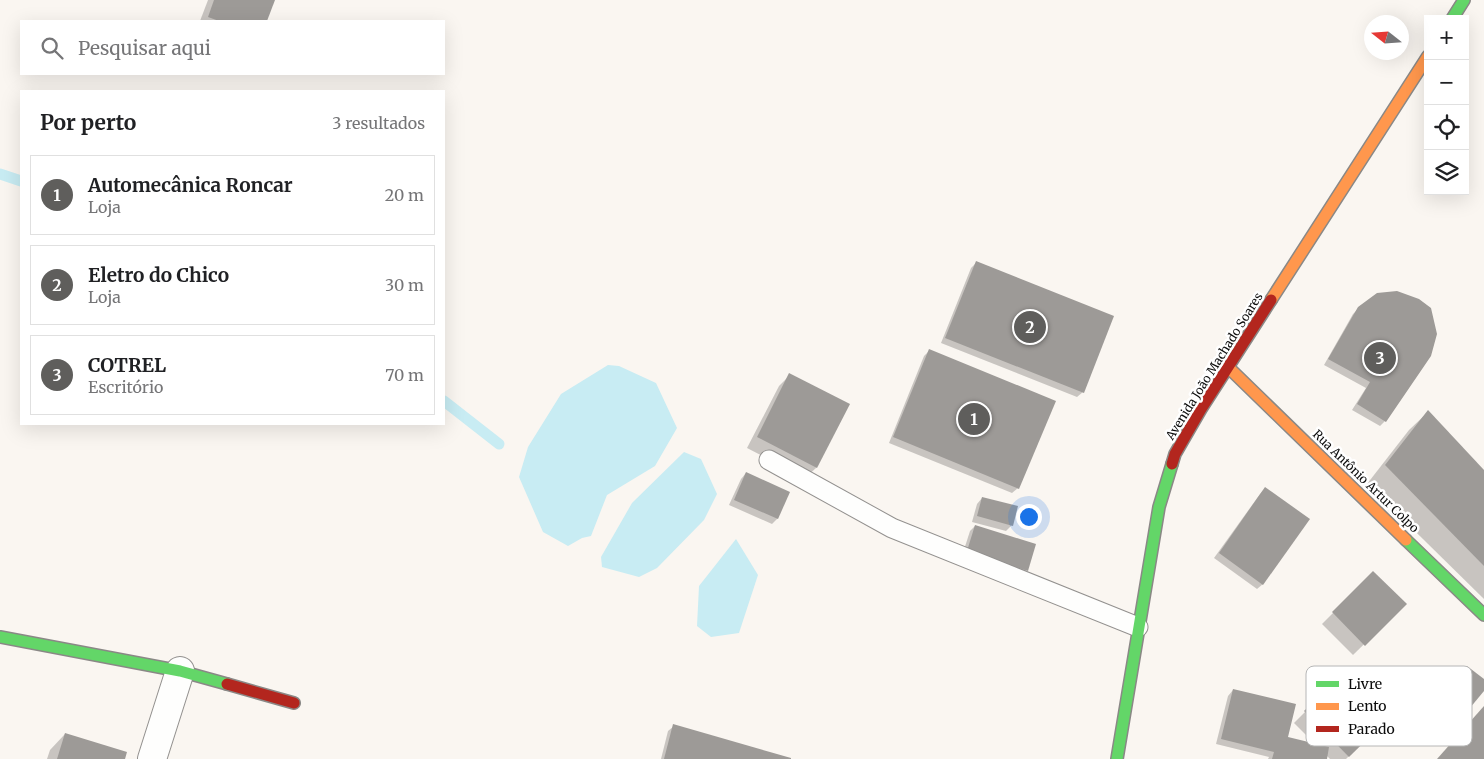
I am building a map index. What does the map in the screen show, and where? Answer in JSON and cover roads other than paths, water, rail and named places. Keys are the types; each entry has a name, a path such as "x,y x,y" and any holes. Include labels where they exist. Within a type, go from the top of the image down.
{"main road":[{"path":"1455,15 1464,0"},
{"name":"Avenida João Machado Soares","path":"1117,759 1159,507 1175,454 1201,409 1425,60"},
{"name":"Rua Antônio Artur Colpo","path":"1228,367 1484,616"},
{"path":"0,637 180,671 294,703"}],"street":[{"path":"152,759 180,671"}],"lane":[{"path":"769,460 892,528 1138,627"}],"water":[{"path":"608,365 619,366 656,383 677,428 655,466 607,495 591,536 582,538 568,546 543,532 519,477 528,447 561,394"},
{"path":"684,452 701,459 717,494 704,520 657,568 639,577 602,567 601,557 632,503"},
{"path":"736,539 758,575 739,633 711,637 697,626 699,586"}],"waterway":[{"path":"0,174 20,181"},
{"path":"445,402 499,444"}],"place":[{"name":"Eletro do Chico","path":"1030,327"},
{"name":"COTREL","path":"1380,358"},
{"name":"Automecânica Roncar","path":"974,419"}]}
